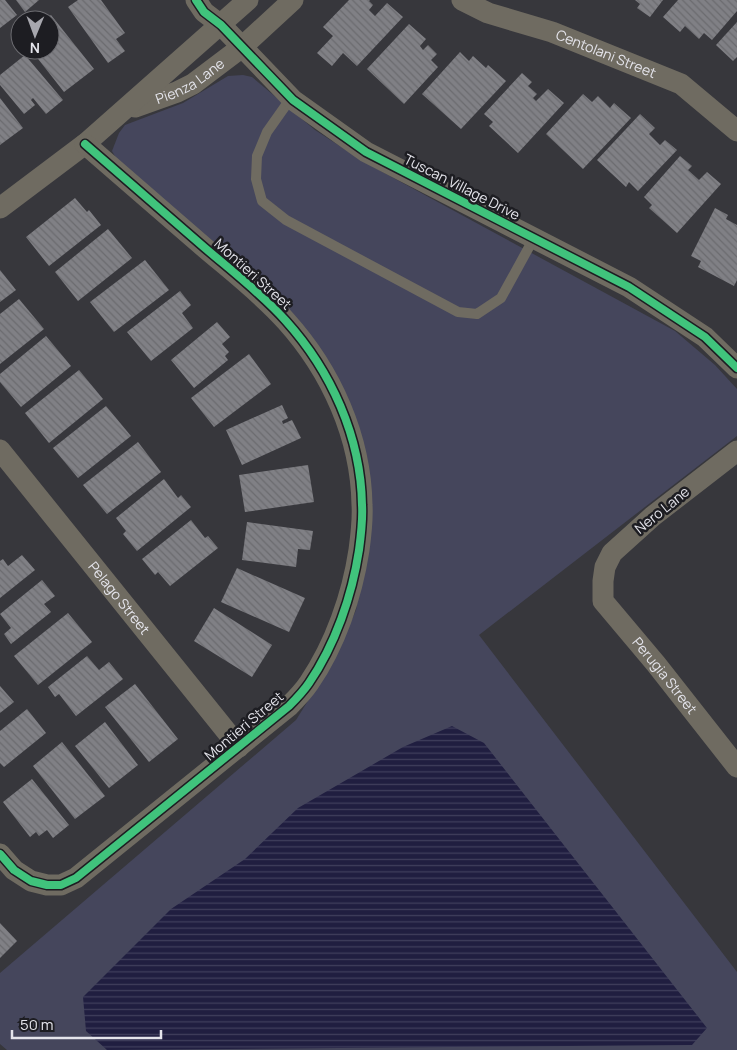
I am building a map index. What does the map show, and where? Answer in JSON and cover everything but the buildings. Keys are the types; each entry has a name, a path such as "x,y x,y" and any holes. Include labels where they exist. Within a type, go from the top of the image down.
{"street":[{"name":"Tuscan Village Drive","path":"196,0 204,12 221,25 291,98 366,152 629,287 705,337 737,368"},
{"name":"Pienza Lane","path":"0,208 85,144 248,0"},
{"name":"Pienza Lane","path":"125,110 178,92 193,84 242,47 293,0"},
{"name":"Centolani Street","path":"462,0 488,13 552,32 681,84 737,131"},
{"name":"Montieri Street","path":"0,854 14,870 31,881 47,885 61,884 76,878 289,706 308,684 337,630 357,564 361,532 360,476 353,444 343,412 328,380 309,348 286,320 256,292 85,144"},
{"name":"Pelago Street","path":"0,450 239,747"},
{"name":"Nero Lane","path":"603,581 605,566 612,553 653,516 737,451"},
{"name":"Perugia Street","path":"603,581 603,601 656,664 737,767"}],"lane":[{"path":"291,98 267,132 257,156 256,179 262,201 286,220 458,312 477,314 501,298 534,238"}],"shaded area":[{"path":"243,75 252,77 315,130 366,163 675,331 715,365 737,389 737,436 479,635 737,972 737,1050 7,1050 0,1044 0,973 296,720 336,656 356,610 369,536 340,385 116,158 112,151 119,133 125,125 183,103 228,76"},
{"path":"452,726 484,743 707,1028 692,1045 107,1050 86,1031 83,997 171,909 245,859 298,808 403,747"}],"cycle path":[{"path":"196,0 204,12 221,25 293,100 366,152 629,287 705,337 737,368"},
{"path":"0,854 14,870 31,881 47,885 61,885 76,878 289,706 309,683 327,653 341,620 352,585 360,539 362,505 356,455 341,406 317,361 302,340 267,301 85,144"}]}
